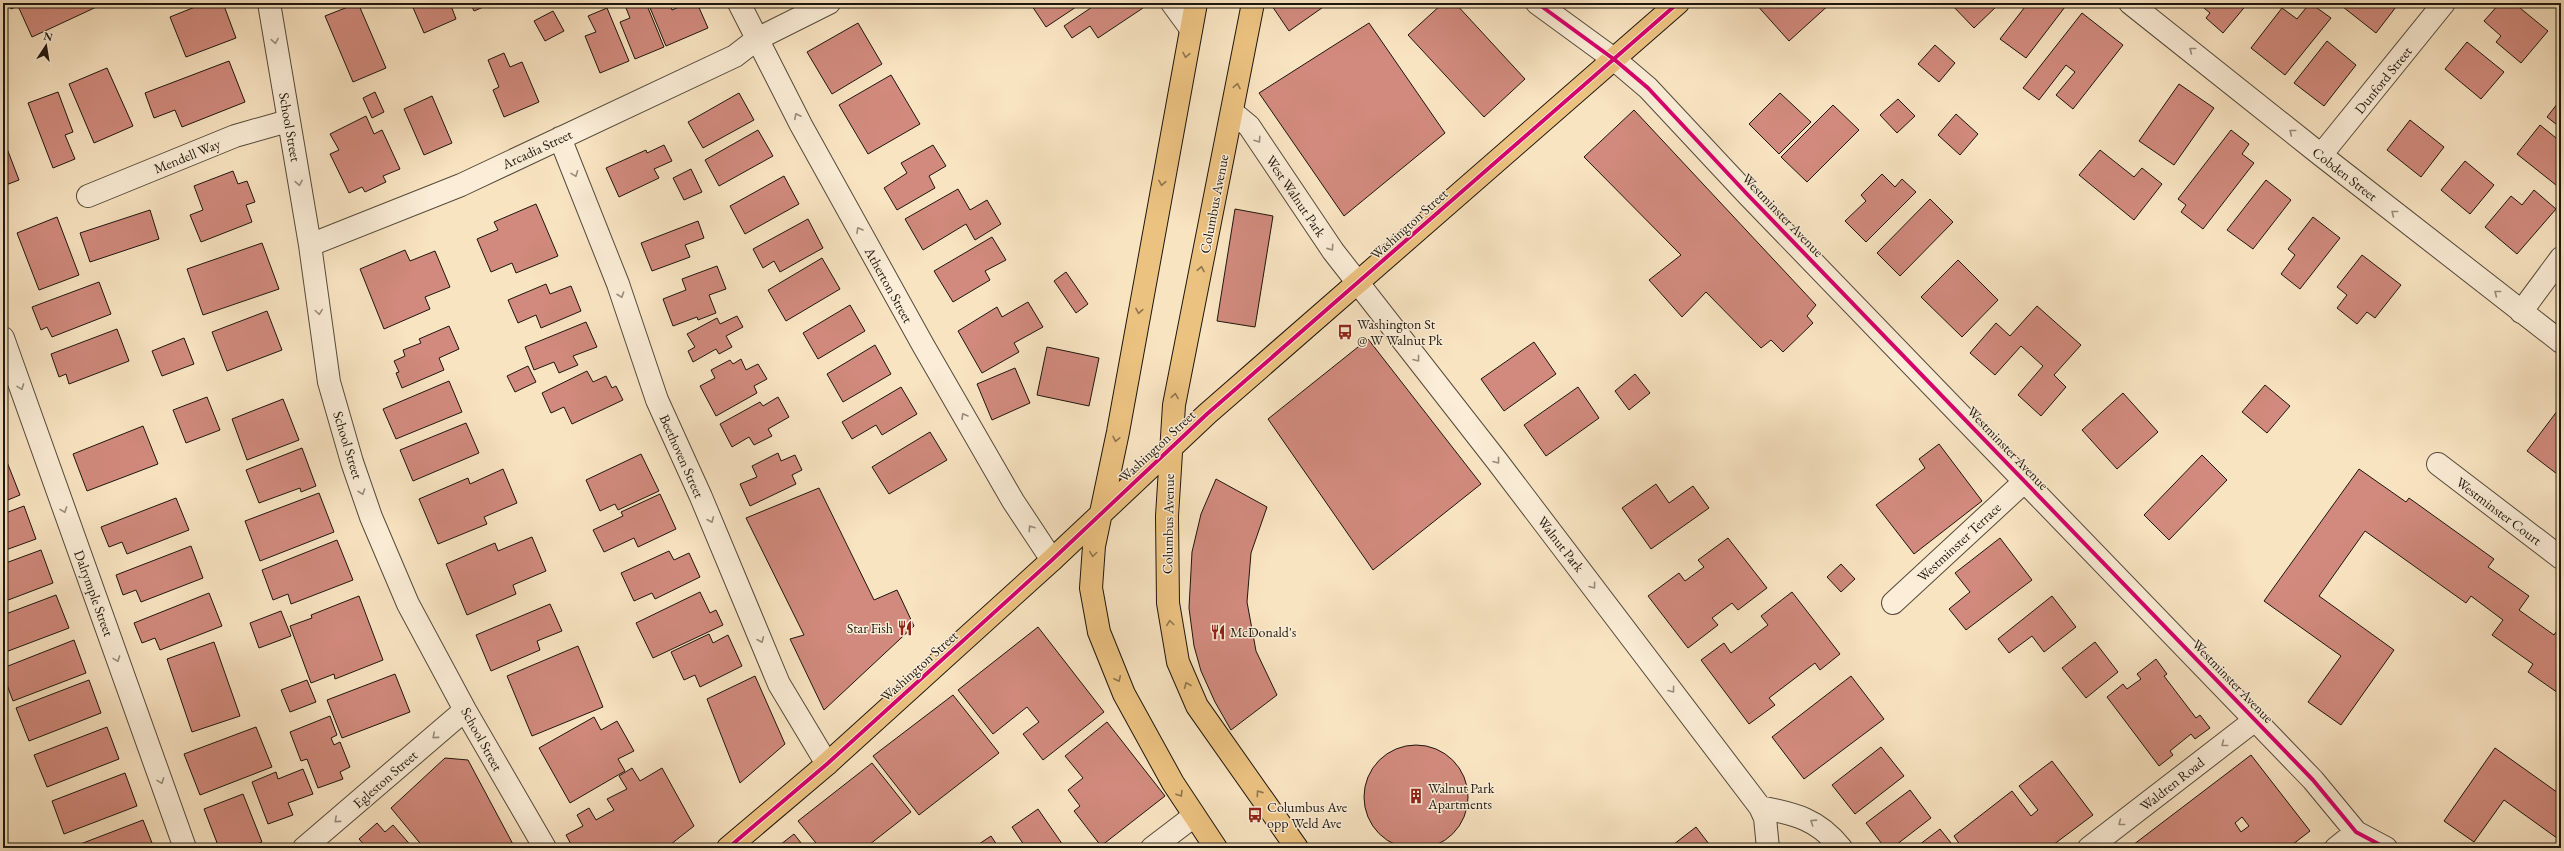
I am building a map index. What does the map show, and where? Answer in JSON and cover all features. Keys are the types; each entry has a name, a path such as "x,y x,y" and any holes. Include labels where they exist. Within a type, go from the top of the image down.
{"main road":[{"path":"1196,3 1118,432 1092,558 1091,582 1094,612 1099,632 1112,667 1135,714 1194,816 1216,848"},
{"name":"Columbus Avenue","path":"1253,3 1176,394 1170,449 1167,516 1167,594 1171,631 1178,662 1201,714 1297,848"},
{"name":"Washington Street","path":"728,848 827,764 1100,516 1170,449 1615,60 1678,3"}],"street":[{"name":"School Street","path":"269,3 310,246 329,382 352,462 371,517 408,604 465,710 545,848"},
{"name":"Atherton Street","path":"739,3 802,125 922,345 1013,501 1052,560"},
{"name":"Arcadia Street","path":"310,246 461,185 735,56 757,39 829,3"},
{"path":"1172,3 1191,29"},
{"name":"Westminster Avenue","path":"1536,3 1615,60 1648,88 1747,194 2313,780 2356,832 2386,848"},
{"name":"Cobden Street","path":"2130,3 2321,155 2561,342"},
{"name":"Dunford Street","path":"2321,155 2444,3"},
{"name":"West Walnut Park","path":"1232,112 1249,126 1333,251 1358,284"},
{"name":"Mendell Way","path":"88,196 235,136 288,121"},
{"name":"Beethoven Street","path":"560,138 618,284 657,400 701,497 779,684 827,764"},
{"path":"2521,312 2561,258"},
{"name":"Walnut Park","path":"1358,284 1497,461 1760,807 1764,818 1768,848"},
{"name":"Dalrymple Street","path":"3,338 185,848"},
{"name":"Westminster Court","path":"2438,464 2561,558"},
{"name":"Westminster Terrace","path":"1893,604 2025,481"},
{"name":"Egleston Street","path":"304,848 465,710"},
{"name":"Waldren Road","path":"2089,848 2255,720"},
{"path":"1760,807 1808,819 1830,834 1841,848"},
{"path":"1152,848 1194,816"},
{"path":"2336,848 2356,832"}],"building":[{"path":"8,3 105,3 32,37 18,6 11,9"},
{"path":"205,3 223,3 236,38 186,57 170,17"},
{"path":"358,3 386,68 353,82 325,16"},
{"path":"411,3 450,3 456,19 424,33"},
{"path":"470,3 493,3 474,11"},
{"path":"624,3 646,3 664,47 635,59 620,22 630,18"},
{"path":"648,3 669,3 672,10 688,3 697,3 708,28 666,46"},
{"path":"1030,3 1082,3 1046,27"},
{"path":"1098,3 1140,3 1143,8 1098,38 1090,26 1072,38 1064,26"},
{"path":"1270,3 1329,3 1289,31"},
{"path":"1443,3 1455,3 1525,79 1484,117 1408,35"},
{"path":"1755,3 1831,3 1789,41"},
{"path":"1950,3 2000,3 1974,28"},
{"path":"2028,3 2068,3 2026,58 2000,39"},
{"path":"2198,3 2248,3 2223,33 2206,18 2210,13"},
{"path":"2310,3 2331,18 2285,75 2251,48 2282,8 2297,19"},
{"path":"2338,3 2399,3 2376,33"},
{"path":"2500,3 2514,3 2548,31 2521,63 2496,42 2501,36 2484,21"},
{"path":"607,8 629,61 600,73 585,36 596,32 588,16"},
{"path":"553,11 564,31 545,41 534,21"},
{"path":"2082,13 2123,45 2073,109 2056,95 2075,72 2066,65 2039,100 2023,88"},
{"path":"858,23 882,64 832,94 807,52"},
{"path":"1369,23 1445,133 1344,216 1259,93"},
{"path":"2327,41 2356,65 2324,106 2294,83"},
{"path":"2467,42 2504,72 2481,99 2445,69"},
{"path":"1935,45 1955,63 1939,82 1918,64"},
{"path":"504,53 510,67 522,62 539,102 504,117 493,90 499,87 488,60"},
{"path":"229,61 245,102 182,127 175,110 154,118 145,93"},
{"path":"107,68 133,126 94,143 69,84"},
{"path":"891,75 920,124 868,154 839,105"},
{"path":"2179,84 2214,108 2174,165 2139,141"},
{"path":"58,92 73,132 65,135 75,159 53,168 28,103"},
{"path":"375,92 384,112 372,118 363,98"},
{"path":"739,93 754,120 703,148 688,122"},
{"path":"1780,93 1811,122 1779,154 1749,124"},
{"path":"432,96 452,143 424,155 404,109"},
{"path":"1898,99 1915,116 1897,133 1880,115"},
{"path":"2561,99 2561,128 2547,117"},
{"path":"1833,105 1859,130 1807,182 1781,157"},
{"path":"1634,110 1816,305 1807,316 1813,323 1783,352 1771,340 1761,348 1706,292 1682,317 1649,280 1681,255 1584,157"},
{"path":"1956,114 1978,134 1960,155 1938,135"},
{"path":"366,116 374,134 382,130 400,169 383,176 386,182 365,192 362,187 349,193 330,154 339,150 330,134"},
{"path":"2410,120 2444,147 2421,177 2387,150"},
{"path":"2540,125 2561,142 2561,189 2517,154"},
{"path":"758,130 773,156 719,186 705,160"},
{"path":"2231,130 2249,144 2242,154 2254,163 2203,229 2181,212 2186,205 2178,199"},
{"path":"3,138 19,180 3,186"},
{"path":"664,145 672,161 654,169 659,178 619,197 606,168 646,150 647,153"},
{"path":"933,145 946,166 929,176 935,188 897,210 884,188 907,173 901,163"},
{"path":"2100,150 2134,177 2142,168 2162,184 2134,220 2079,175"},
{"path":"2465,161 2494,185 2470,214 2441,190"},
{"path":"691,169 702,192 684,200 673,178"},
{"path":"233,171 238,184 247,181 255,202 246,205 252,222 201,242 190,215 203,210 194,186"},
{"path":"1882,174 1895,187 1902,179 1916,192 1866,242 1845,221 1866,201 1861,195"},
{"path":"784,176 799,204 745,234 730,206"},
{"path":"2266,180 2291,200 2253,249 2227,230"},
{"path":"958,189 970,210 987,200 1001,224 975,240 966,224 923,250 905,219"},
{"path":"2534,190 2556,209 2517,254 2485,227 2511,196 2522,205"},
{"path":"1930,199 1953,222 1900,276 1877,253"},
{"path":"536,204 558,256 516,273 512,263 491,272 477,239 498,230 494,222"},
{"path":"1235,209 1273,216 1255,327 1217,321"},
{"path":"150,210 159,239 90,262 80,233"},
{"path":"57,217 79,275 39,290 17,233"},
{"path":"2313,217 2340,238 2300,289 2281,274 2295,255 2288,249"},
{"path":"808,219 823,248 780,272 774,261 763,268 753,249"},
{"path":"698,221 704,238 685,245 690,257 652,271 641,243"},
{"path":"992,237 1006,260 985,271 990,280 953,302 934,271"},
{"path":"262,243 279,289 203,315 187,269"},
{"path":"405,250 410,261 435,251 450,287 425,297 430,309 384,329 360,269"},
{"path":"2362,255 2401,285 2375,318 2367,312 2357,324 2337,308 2347,295 2337,287"},
{"path":"822,258 840,289 786,321 768,290"},
{"path":"1958,260 1998,300 1962,337 1921,297"},
{"path":"717,266 726,289 709,295 716,313 698,320 697,317 673,326 663,299 686,290 682,279"},
{"path":"1066,272 1088,304 1076,313 1054,281"},
{"path":"99,282 111,314 52,337 47,327 41,330 32,307"},
{"path":"546,284 550,294 571,286 581,311 541,328 536,315 518,323 508,300"},
{"path":"1028,302 1043,327 1014,343 1019,352 982,373 958,331 997,307 1002,317"},
{"path":"850,305 865,331 818,359 803,333"},
{"path":"2037,306 2081,345 2054,375 2066,387 2041,416 2018,395 2043,366 2021,346 1995,375 1970,353 1996,323 2010,336"},
{"path":"267,311 282,350 227,371 212,332"},
{"path":"737,316 743,327 726,336 732,347 719,354 716,349 693,362 688,351 695,347 687,334 717,318 720,324"},
{"path":"586,322 597,347 573,356 578,365 559,373 554,362 534,370 525,347"},
{"path":"449,326 459,349 439,358 444,370 402,388 396,373 399,372 394,361 405,356 403,350 421,343 419,339"},
{"path":"117,329 129,361 69,384 66,374 59,377 51,354"},
{"path":"184,338 194,364 162,376 152,351"},
{"path":"1368,339 1481,484 1373,570 1268,419"},
{"path":"1534,342 1556,374 1504,411 1481,379"},
{"path":"875,345 891,374 843,402 827,374"},
{"path":"1047,347 1099,358 1089,406 1037,395"},
{"path":"741,359 746,370 758,364 767,379 754,386 757,393 716,416 700,386 715,378 711,370 730,360 733,364"},
{"path":"528,366 536,382 515,392 507,376"},
{"path":"1015,368 1030,403 992,420 977,384"},
{"path":"587,371 593,382 606,376 612,388 616,386 623,400 572,424 564,407 551,413 542,393"},
{"path":"1635,374 1650,393 1629,410 1615,391"},
{"path":"449,381 462,412 396,439 383,409"},
{"path":"2265,385 2290,406 2267,433 2242,412"},
{"path":"901,387 917,414 882,435 876,425 852,439 842,422"},
{"path":"1578,387 1599,418 1546,456 1524,425"},
{"path":"2123,393 2158,432 2117,469 2082,430"},
{"path":"207,397 220,430 186,443 173,410"},
{"path":"778,397 789,417 768,429 772,436 754,445 749,437 732,447 720,424 760,402 763,406"},
{"path":"283,399 299,440 247,460 232,419"},
{"path":"2561,406 2561,468 2557,474 2527,451"},
{"path":"466,423 479,453 413,481 400,450"},
{"path":"143,426 158,464 87,491 73,454"},
{"path":"930,432 947,460 889,494 872,467"},
{"path":"1939,444 1982,501 1914,554 1876,505 1925,468 1919,459"},
{"path":"302,448 316,486 301,492 300,488 259,503 246,470"},
{"path":"778,453 781,461 795,455 802,470 792,475 796,484 750,506 740,484 757,477 752,466"},
{"path":"641,454 659,491 618,510 615,504 600,511 586,480"},
{"path":"2202,455 2227,480 2169,540 2144,515"},
{"path":"7,462 20,495 3,502 3,464"},
{"path":"503,469 517,503 484,517 487,524 438,544 419,499 468,478 470,484"},
{"path":"2359,469 2406,502 2409,498 2494,559 2488,567 2529,596 2519,610 2554,635 2558,629 2561,631 2561,695 2528,672 2533,664 2492,635 2503,620 2471,596 2466,603 2365,531 2319,596 2394,650 2341,725 2308,702 2341,656 2264,601"},
{"path":"1216,479 1267,507 1251,553 1247,602 1256,651 1277,695 1231,730 1215,702 1201,671 1194,646 1189,608 1192,552 1201,514"},
{"path":"1656,484 1669,503 1693,486 1709,508 1651,549 1622,508"},
{"path":"819,488 874,600 897,590 914,626 824,710 790,639 804,635 746,518"},
{"path":"319,493 334,532 260,561 245,521"},
{"path":"660,494 676,529 638,547 634,538 604,552 593,530 623,516 621,512"},
{"path":"176,498 189,530 127,554 122,542 109,547 101,527"},
{"path":"24,506 36,539 3,551 3,514"},
{"path":"532,537 546,571 513,585 516,594 467,615 446,564 495,543 498,551"},
{"path":"1728,538 1767,588 1738,610 1732,603 1712,618 1718,625 1688,648 1648,596 1679,573 1685,581 1704,567 1698,560"},
{"path":"2000,538 2032,580 1966,630 1949,609 1970,592 1955,573"},
{"path":"337,540 353,580 291,604 288,594 273,600 262,570"},
{"path":"191,546 203,578 141,602 136,590 123,595 116,575"},
{"path":"41,550 53,583 3,602 3,564"},
{"path":"669,551 674,560 689,553 700,577 655,599 652,593 634,601 621,573"},
{"path":"1841,564 1855,579 1841,592 1827,577"},
{"path":"700,592 710,613 716,610 723,625 653,658 636,623"},
{"path":"1792,592 1840,654 1820,670 1815,663 1769,698 1775,705 1749,724 1701,660 1724,643 1731,653 1768,625 1761,616"},
{"path":"209,593 222,626 160,650 155,638 142,643 134,623"},
{"path":"56,595 69,628 3,653 3,615"},
{"path":"359,596 383,660 335,679 334,674 311,683 290,626 312,618 311,615"},
{"path":"2052,596 2076,627 2044,652 2032,636 2009,653 1998,639"},
{"path":"550,604 562,631 537,641 540,650 491,671 476,635"},
{"path":"281,611 291,636 259,648 250,623"},
{"path":"1038,627 1104,712 1043,760 1023,734 1039,722 1027,707 993,734 958,690"},
{"path":"709,634 713,643 728,635 742,666 700,687 695,675 684,680 671,652"},
{"path":"74,640 86,673 13,701 3,674 3,668"},
{"path":"214,642 240,716 192,732 167,659"},
{"path":"2095,642 2118,672 2086,698 2062,668"},
{"path":"578,646 603,707 532,736 507,676"},
{"path":"2156,659 2167,674 2164,676 2196,718 2200,715 2210,728 2195,739 2191,734 2170,751 2173,755 2159,766 2107,697 2123,684 2127,689 2141,679 2137,674"},
{"path":"395,674 410,712 342,738 327,700"},
{"path":"755,676 785,744 740,783 707,699"},
{"path":"1851,676 1884,719 1804,779 1772,737"},
{"path":"89,680 101,713 29,741 16,708"},
{"path":"307,680 316,702 290,712 281,690"},
{"path":"953,695 999,753 919,815 873,756"},
{"path":"330,716 337,735 331,738 334,745 340,742 350,767 340,772 343,779 318,788 307,759 301,761 290,732"},
{"path":"594,717 601,730 617,721 634,751 618,759 625,771 570,803 539,748"},
{"path":"1107,722 1165,796 1101,846 1074,811 1080,806 1068,790 1083,778 1065,756"},
{"path":"107,727 119,759 47,787 34,755"},
{"path":"256,727 272,767 200,795 184,754"},
{"name":"Walnut Park Apartments","path":"1416,745 1436,749 1445,753 1453,760 1460,768 1464,777 1468,797 1464,817 1460,826 1453,834 1445,841 1436,845 1416,849 1396,845 1387,841 1379,834 1372,826 1368,817 1364,797 1368,777 1372,768 1379,760 1387,753 1396,749"},
{"path":"1881,747 1904,776 1855,814 1832,785"},
{"path":"2495,748 2561,795 2561,841 2504,800 2474,842 2444,821"},
{"path":"2251,755 2310,831 2288,848 2129,848","holes":["2242,817 2249,826 2241,832 2235,823"]},
{"path":"445,758 468,760 515,848 424,848 391,808"},
{"path":"2052,761 2093,815 2049,848 1962,848 1954,836 2012,791 2031,816 2038,810 2019,786"},
{"path":"872,763 911,812 865,848 820,848 798,821"},
{"path":"632,768 640,781 662,768 694,826 666,848 573,848 566,835 583,826 577,815 589,808 596,820 614,810 607,799 627,789 619,776"},
{"path":"303,769 313,794 288,803 293,815 268,824 252,782 276,772 278,779"},
{"path":"125,773 137,806 64,834 52,801"},
{"path":"1910,790 1931,818 1892,848 1885,848 1866,823"},
{"path":"243,794 262,842 246,848 219,848 204,809"},
{"path":"1038,809 1065,848 1026,848 1012,827"},
{"path":"143,820 154,848 70,848"},
{"path":"377,823 385,832 393,825 413,848 367,848 359,839"},
{"path":"1696,827 1712,848 1669,848"},
{"path":"1940,829 1955,848 1915,848"},
{"path":"794,834 805,848 776,848"},
{"path":"991,836 999,848 973,848"}],"cycle path":[{"path":"1537,3 1615,60 1648,88 1747,194 2313,780 2356,832 2386,848"},
{"path":"728,848 827,764 1052,560 1207,414 1678,3"}],"place":[{"name":"Washington St @ W Walnut Pk","path":"1345,332"},
{"name":"Star Fish","path":"905,628"},
{"name":"McDonald's","path":"1218,632"},
{"name":"Walnut Park Apartments","path":"1416,796"},
{"name":"Columbus Ave opp Weld Ave","path":"1255,815"}]}
